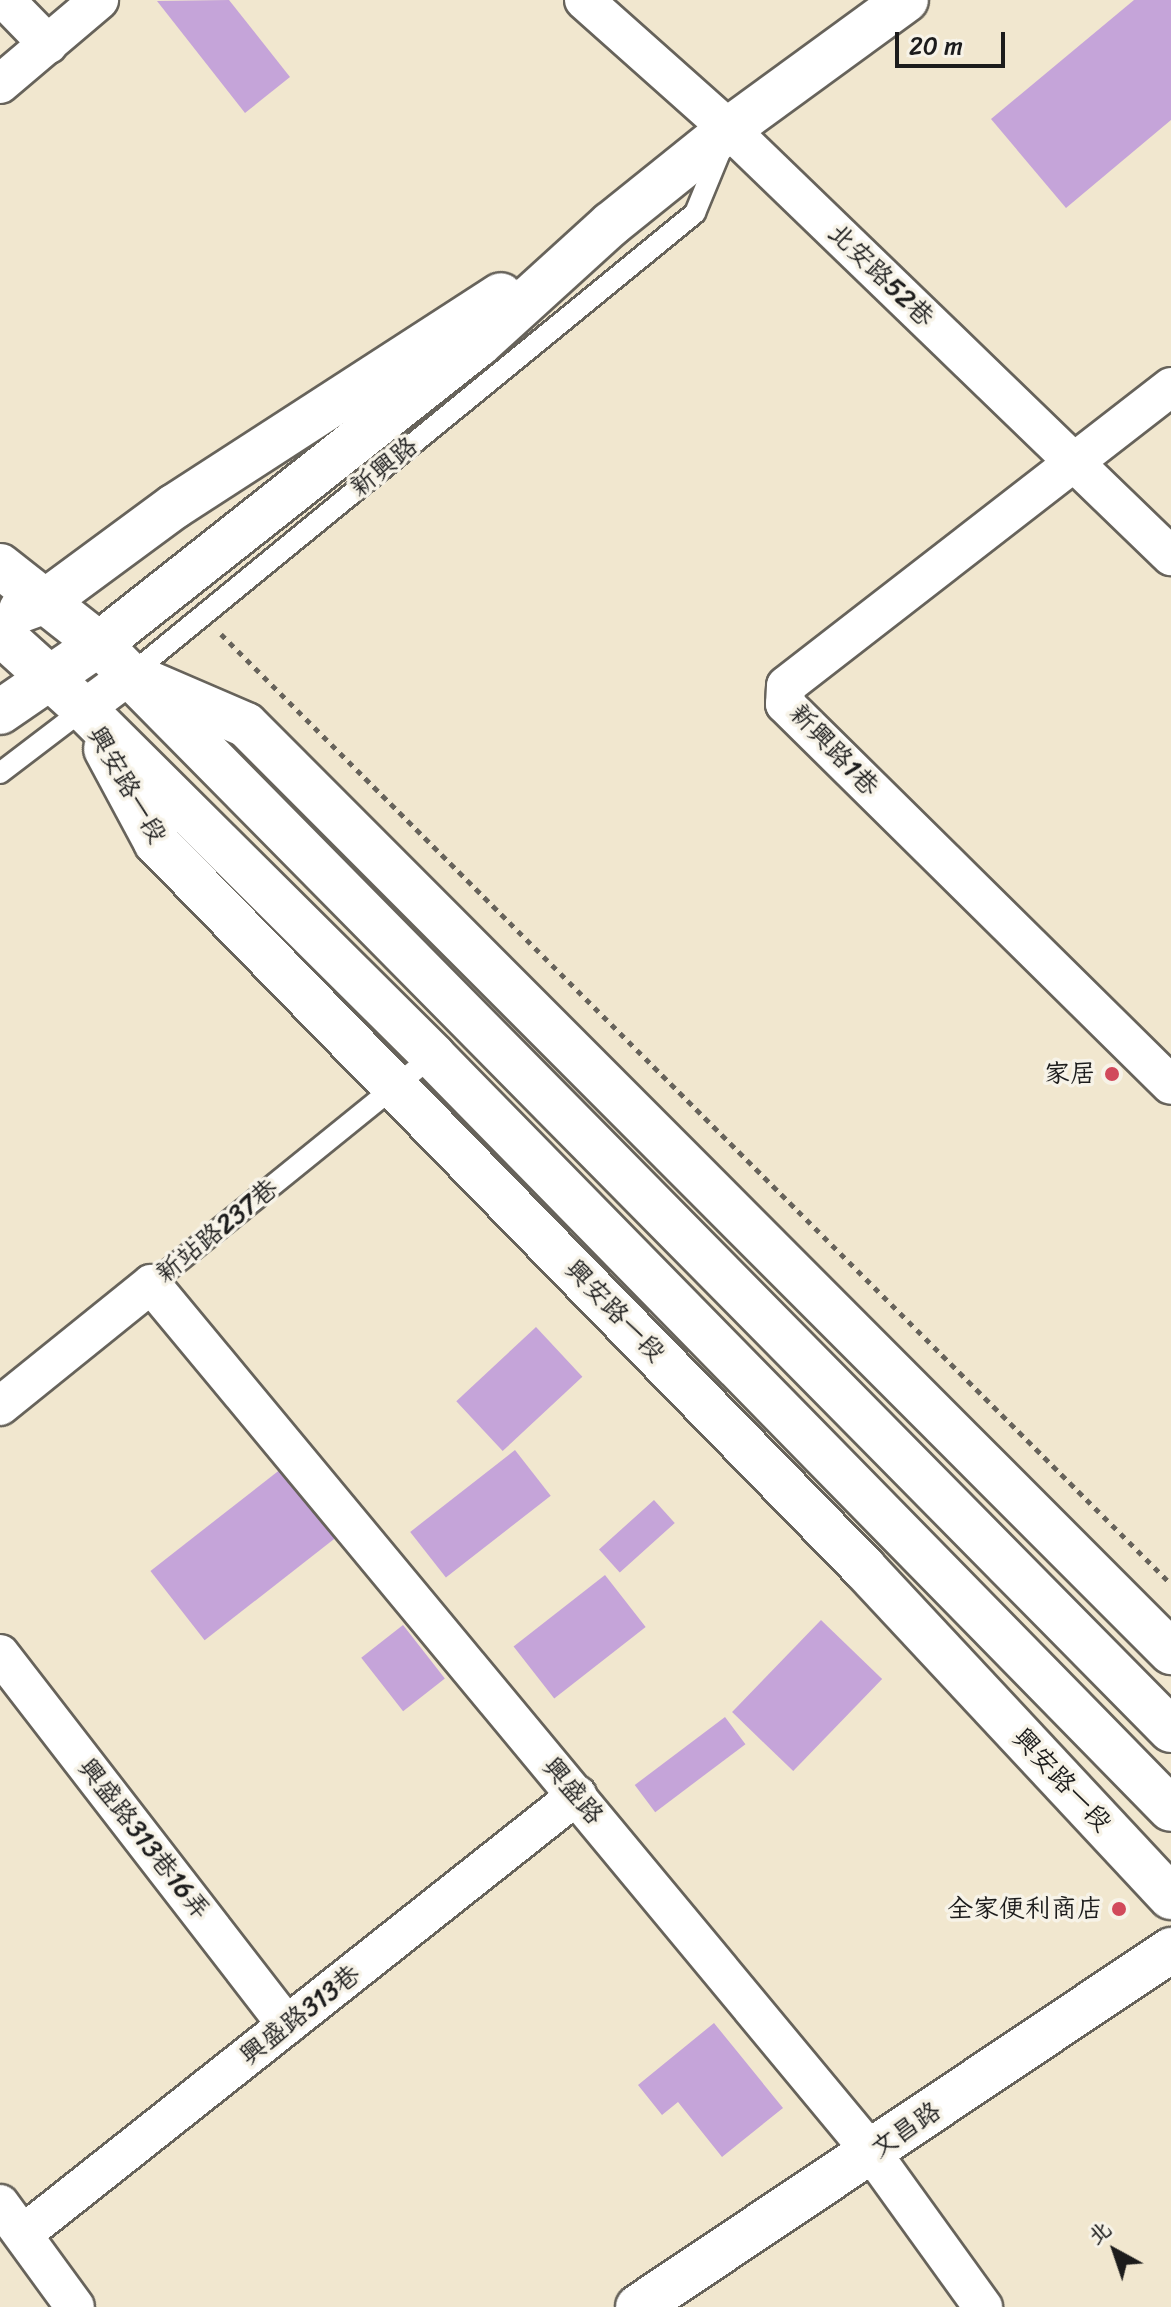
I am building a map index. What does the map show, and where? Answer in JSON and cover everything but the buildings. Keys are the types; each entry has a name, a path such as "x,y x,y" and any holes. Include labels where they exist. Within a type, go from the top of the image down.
{"street":[{"path":"5,0 48,44"},
{"path":"0,84 99,0"},
{"name":"北安路52巷","path":"584,0 729,129 1171,556"},
{"name":"新興路","path":"0,712 48,675 99,644 479,344 611,224 729,129 906,0"},
{"name":"新興路","path":"0,619 46,601 175,506 611,224"},
{"name":"新興路1巷","path":"1171,387 1077,464 786,686 785,704 1171,1085"},
{"path":"0,566 99,644 1171,1730"},
{"name":"興安路一段","path":"0,633 84,709 433,1056 1171,1809"},
{"path":"130,675 246,725 1171,1652"},
{"name":"新興路","path":"84,709 130,675"},
{"name":"興安路一段","path":"84,709 156,842 397,1085 864,1568 1171,1897"},
{"name":"新站路237巷","path":"0,1406 151,1284"},
{"name":"興盛路","path":"151,1284 872,2153 983,2307"},
{"name":"興盛路313巷16弄","path":"0,1654 287,2025"},
{"name":"興盛路313巷","path":"23,2234 577,1795"},
{"name":"文昌路","path":"638,2307 1171,1950"},
{"path":"0,2204 75,2307"}],"lane":[{"name":"新興路","path":"130,675 695,213 729,129"},
{"name":"新興路","path":"0,773 84,709"},
{"name":"新站路237巷","path":"151,1284 433,1056"}],"path":[{"path":"202,616 1171,1584"}],"place":[{"name":"家居","path":"1112,1074"},
{"name":"全家便利商店","path":"1119,1909"}]}
